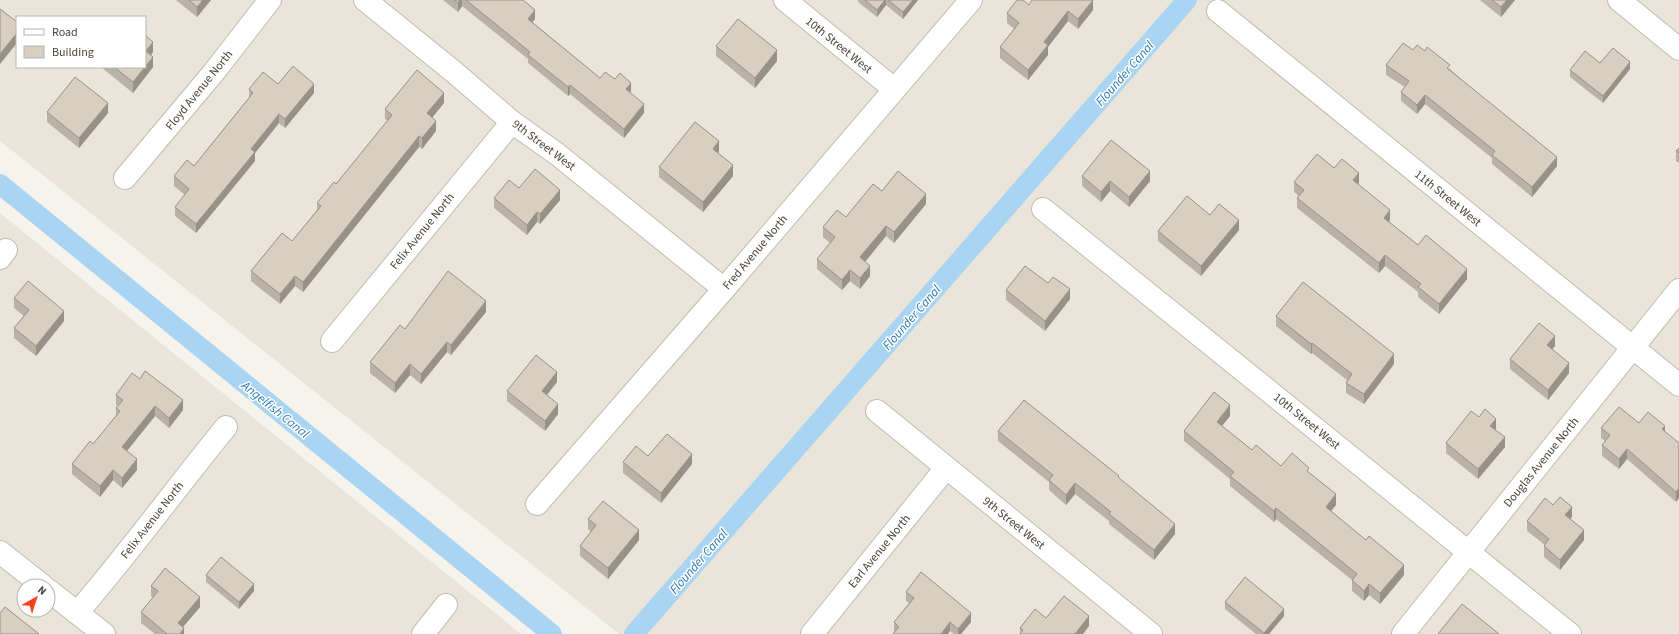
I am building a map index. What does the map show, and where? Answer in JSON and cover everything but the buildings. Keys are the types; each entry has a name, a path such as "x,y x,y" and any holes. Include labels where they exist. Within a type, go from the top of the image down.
{"street":[{"name":"Floyd Avenue North","path":"125,178 214,72 270,0"},
{"name":"9th Street West","path":"365,0 454,72 512,122 557,154 724,289"},
{"name":"10th Street West","path":"785,0 894,89"},
{"name":"Fred Avenue North","path":"538,504 971,0"},
{"path":"1619,0 1679,48"},
{"name":"11th Street West","path":"1218,11 1679,385"},
{"name":"Felix Avenue North","path":"332,341 512,122"},
{"name":"10th Street West","path":"1043,209 1570,634"},
{"name":"Douglas Avenue North","path":"1403,634 1679,290"},
{"name":"9th Street West","path":"877,411 1151,634"},
{"name":"Felix Avenue North","path":"77,613 97,590 226,427"},
{"name":"Earl Avenue North","path":"812,634 946,468"},
{"path":"0,552 33,578"},
{"path":"56,596 104,634"},
{"path":"423,634 446,605"}],"shaded area":[{"path":"0,0 1679,0 1679,634 619,634 0,141"},
{"path":"0,213 521,634 0,634"}],"waterway":[{"name":"Flounder Canal","path":"634,634 1187,0"},
{"name":"Angelfish Canal","path":"0,184 552,634"}]}
